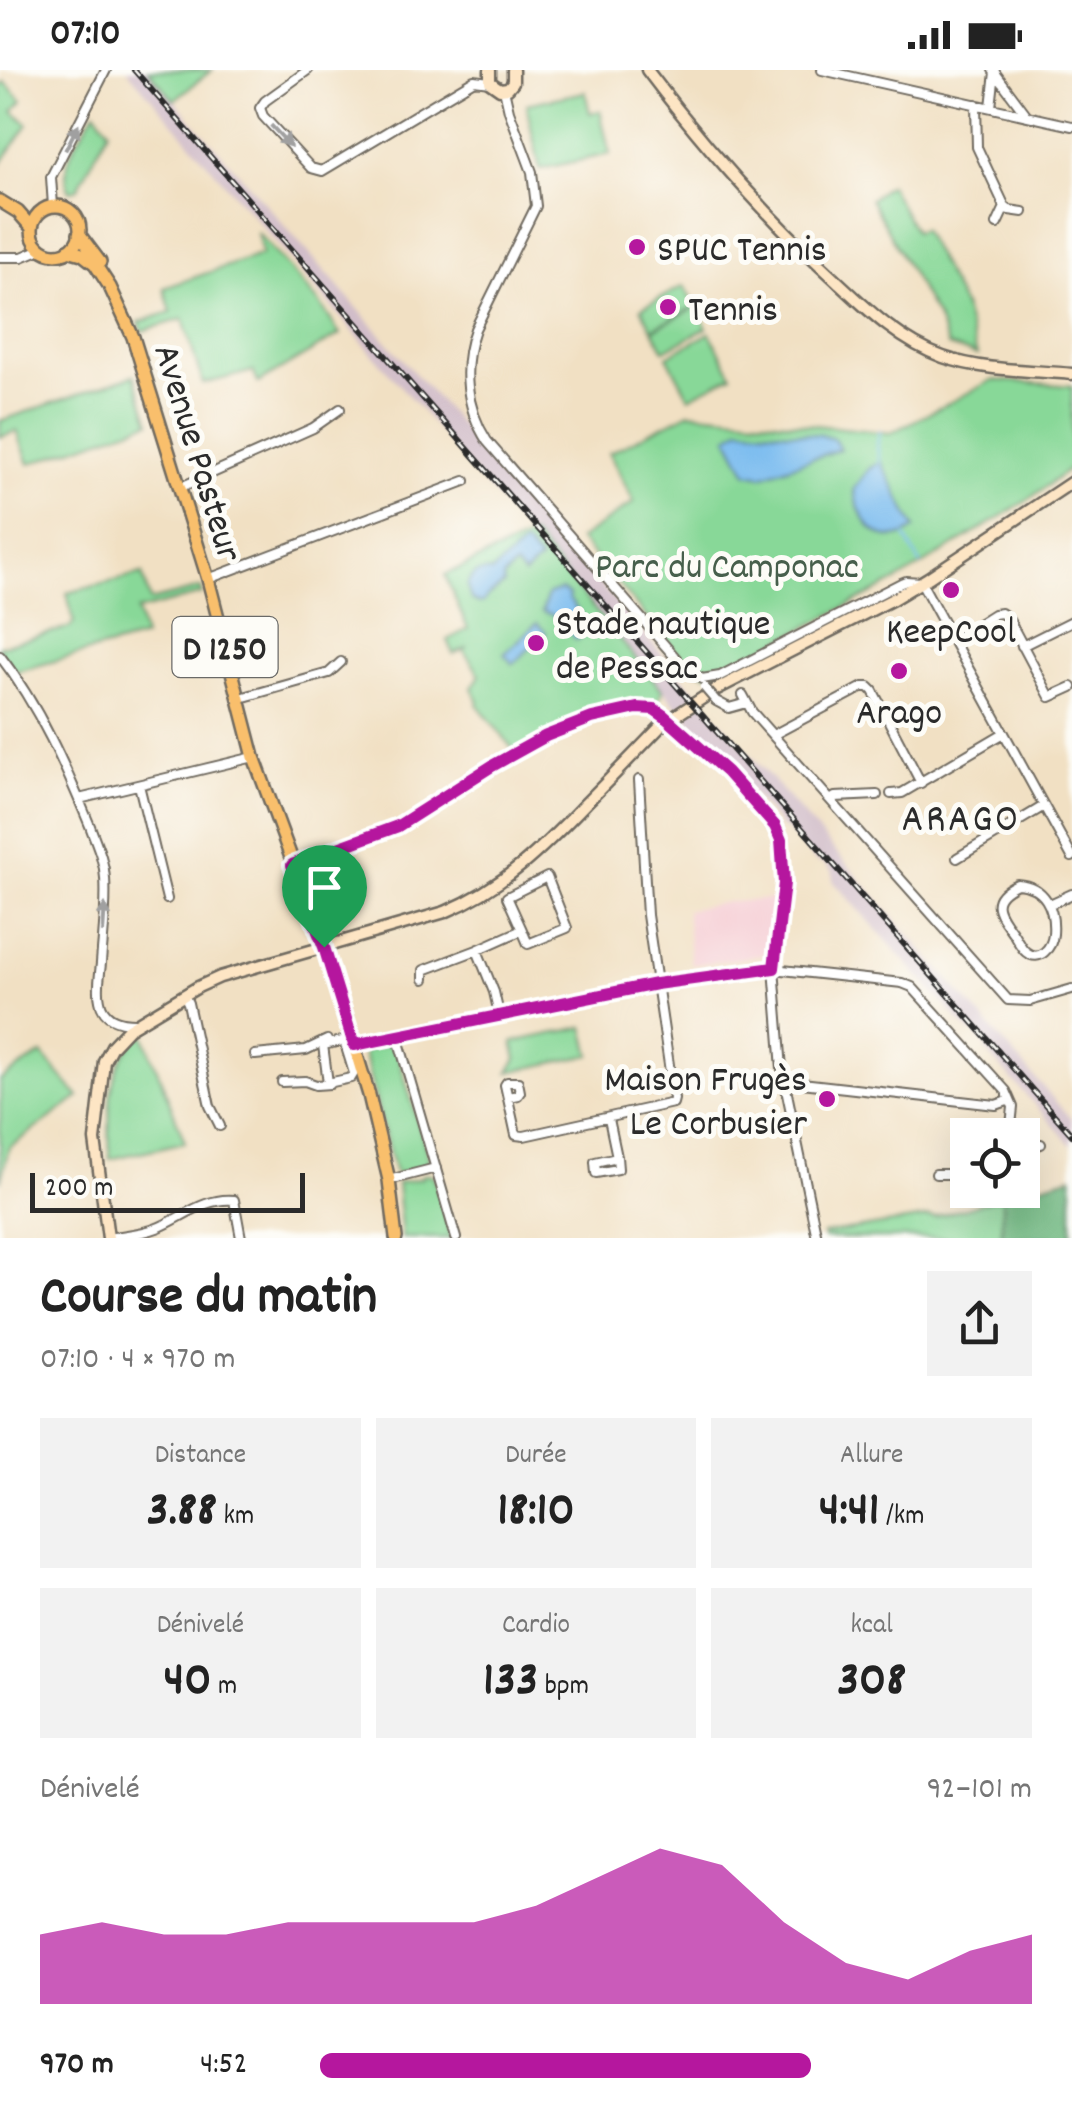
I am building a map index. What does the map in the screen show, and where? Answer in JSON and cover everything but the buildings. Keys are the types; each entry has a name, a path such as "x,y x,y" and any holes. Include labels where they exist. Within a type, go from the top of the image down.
{"main road":[{"path":"490,76 496,88 504,89 513,82 514,70"},
{"path":"647,70 734,178 800,247 901,335 932,352 969,364 1072,374"},
{"path":"0,202 18,212 32,228"},
{"path":"18,212 37,215 54,206 68,210 78,222 74,245 56,254 41,249 32,236 37,215"},
{"name":"Avenue Pasteur","path":"78,234 114,285 125,306 126,318"},
{"name":"Avenue Pasteur","path":"68,250 95,264 126,318 208,579 254,756 324,947 363,1076 389,1180 396,1238"},
{"path":"108,1238 95,1140 104,1061 122,1034 184,995 228,974 445,912 495,886 535,855 663,724 682,710 921,582 1072,482"}],"street":[{"path":"54,206 51,177 106,70"},
{"path":"308,70 260,108 262,116 316,171 474,80 490,76"},
{"path":"822,70 1072,126"},
{"path":"991,107 994,71"},
{"path":"994,71 1027,115"},
{"path":"504,89 508,111 532,172 536,206 470,343 466,370 472,409 487,440 716,701 729,708 745,699 1008,1000 1030,1001 1072,989"},
{"path":"976,104 976,147 1005,207 1022,212"},
{"path":"997,224 1005,207"},
{"path":"0,257 22,258 41,249"},
{"path":"181,487 313,428 340,409"},
{"path":"208,579 465,481"},
{"path":"703,683 901,583 921,582 1072,856"},
{"path":"953,640 1001,613 1008,618 1050,697 1072,687"},
{"path":"1022,646 1072,621"},
{"path":"0,656 14,673 46,732 102,856 105,872 100,1002 113,1019 140,1022"},
{"path":"237,699 328,673 341,662"},
{"path":"773,735 868,687 921,782"},
{"path":"292,865 398,826 546,736 592,718 637,708 654,709 664,716 727,772 775,826 781,840 784,883 774,968 784,1081 816,1238"},
{"path":"892,794 902,794 1004,733"},
{"path":"79,799 254,756"},
{"path":"508,1097 516,1135 524,1136 673,1103 647,915 638,780"},
{"path":"139,785 167,899"},
{"path":"830,800 878,794"},
{"path":"957,858 1044,806"},
{"path":"547,876 568,928 528,944 522,930 507,897 547,876"},
{"path":"1020,884 1037,889 1050,904 1051,944 1039,955 1028,954 1000,917 997,902 1008,888 1020,884"},
{"path":"1050,904 1072,894"},
{"path":"424,979 424,970 522,930"},
{"path":"476,950 490,980 499,1014"},
{"path":"255,1056 306,1050 323,1040 397,1035 656,984 774,968 902,983 912,988 1006,1091 1013,1108 1012,1118"},
{"path":"184,995 210,1106 220,1126"},
{"path":"397,1035 456,1238"},
{"path":"342,1041 354,1073 351,1078 328,1083 324,1044 342,1041"},
{"path":"282,1082 328,1085 363,1076"},
{"path":"784,1081 996,1105 1010,1100"},
{"path":"609,1118 616,1157"},
{"path":"389,1180 436,1168"},
{"path":"936,1174 950,1174"},
{"path":"108,1238 153,1230 203,1204 225,1199 234,1200 241,1238"}],"shaded area":[{"path":"127,70 148,70 1072,1120 1072,1146 985,1050 975,1033 969,1032 833,881 833,873 824,863 816,862 782,828"},
{"path":"777,899 771,946 763,955 691,965 686,910 727,902"}],"green space":[{"path":"148,70 212,70 174,100"},
{"path":"5,82 22,100 13,111 28,124 0,165 0,87"},
{"path":"585,92 590,113 600,111 610,154 540,169 526,104"},
{"path":"95,111 109,129 78,188 70,191 68,161"},
{"path":"889,185 915,232 922,229 963,306 977,355 948,346 939,322 870,199"},
{"path":"257,232 321,305 340,334 258,383 253,371 203,384 183,319 142,331 139,322 171,312 164,288 262,254"},
{"name":"Tennis","path":"684,286 695,306 652,329 641,308"},
{"name":"Tennis","path":"696,307 707,328 664,350 653,330"},
{"path":"710,333 732,375 689,397 667,356"},
{"path":"134,375 150,422 29,464 17,431 0,437 0,421"},
{"name":"Parc du Camponac","path":"993,380 1072,386 1072,467 1028,500 900,579 730,668 708,674 687,664 655,622 646,617 579,540 634,502 609,453 690,412 891,433"},
{"name":"Stade nautique de Pessac","path":"532,535 663,691 654,709 592,718 516,753 477,704 472,688 480,675 464,651 466,648 453,654 447,640 468,629 445,575"},
{"path":"142,574 150,601 201,588 202,594 137,611 144,637 14,672 0,653 0,646 69,628 74,623 67,593"},
{"path":"584,1027 591,1055 509,1072 517,1059 513,1042"},
{"path":"143,1033 185,1142 110,1159 110,1107 115,1074 130,1045"},
{"path":"391,1042 429,1163 397,1174 363,1051"},
{"path":"42,1054 79,1097 9,1148 0,1182 0,1080"},
{"path":"431,1174 452,1238 402,1238 397,1183"},
{"path":"1072,1176 1072,1238 1002,1238 1002,1208 1040,1208 1040,1186"},
{"path":"966,1208 1002,1208 1002,1238 824,1238 823,1234 931,1217"}],"water":[{"path":"740,428 821,435 834,439 840,449 762,476 747,473 728,437"},
{"path":"881,462 915,528 903,535 891,537 874,531 856,498 854,489 870,468"},
{"path":"524,544 540,560 524,575 515,566 503,578 504,584 484,602 471,599 467,587 473,576 492,572"},
{"path":"561,590 569,595 591,628 577,640 553,615 542,612 548,594"},
{"path":"537,623 546,633 513,664 504,654"}],"waterway":[{"path":"880,431 880,463"},
{"path":"905,536 921,565"}],"railway":[{"path":"134,70 1072,1135"}],"place":[{"name":"SPUC Tennis","path":"637,247"},
{"name":"Tennis","path":"668,307"},
{"name":"KeepCool","path":"951,590"},
{"name":"Stade nautique de Pessac","path":"536,643"},
{"name":"Arago","path":"899,671"},
{"name":"Maison Frugès Le Corbusier","path":"827,1099"}],"district":[{"name":"ARAGO","path":"961,816"}],"route":[{"path":"637,708 659,712 727,772 775,826 781,840 784,883 774,968 656,984 354,1045 324,947 292,865 398,826 526,747 592,718 637,708"}]}
